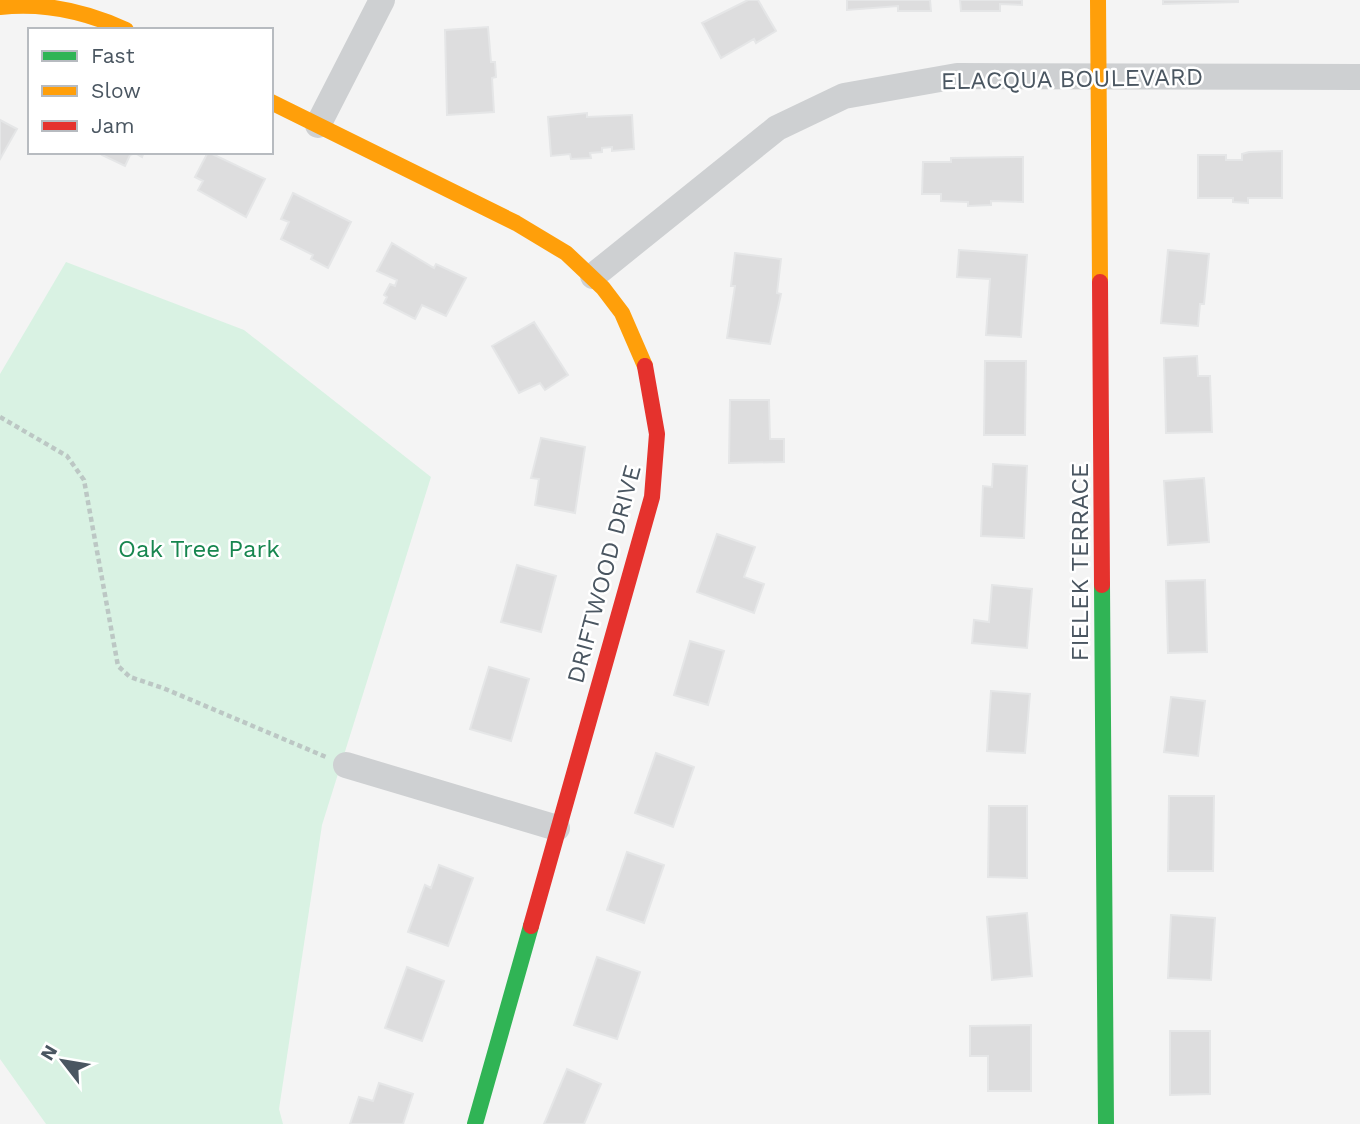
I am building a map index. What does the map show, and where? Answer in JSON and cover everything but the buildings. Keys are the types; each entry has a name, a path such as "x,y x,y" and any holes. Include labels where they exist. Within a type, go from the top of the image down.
{"street":[{"path":"318,125 382,0"},
{"name":"FIELEK TERRACE","path":"1098,0 1106,1124"},
{"path":"0,7 21,3 78,9 122,28"},
{"name":"ELACQUA BOULEVARD","path":"593,276 777,128 844,96 957,76 1360,77"},
{"name":"DRIFTWOOD DRIVE","path":"273,103 538,237 579,263 593,276 622,318 643,359 655,404 658,454 652,497 475,1124"},
{"path":"346,765 557,828"}],"path":[{"path":"0,417 67,456 84,480 118,666 143,683 163,688 346,765"}],"green space":[{"name":"Oak Tree Park","path":"66,262 244,330 431,477 322,825 279,1109 283,1124 46,1124 0,1059 0,374"}],"traffic: fast":[{"path":"1102,585 1106,1124"},
{"path":"475,1124 531,926"}],"traffic: slow":[{"path":"1098,0 1100,282"},
{"path":"0,7 49,7 80,13 121,28"},
{"path":"273,103 516,223 566,253 603,288 622,313 645,366"}],"traffic: jam":[{"path":"1100,282 1102,585"},
{"path":"531,926 652,497 657,434 645,366"}]}
